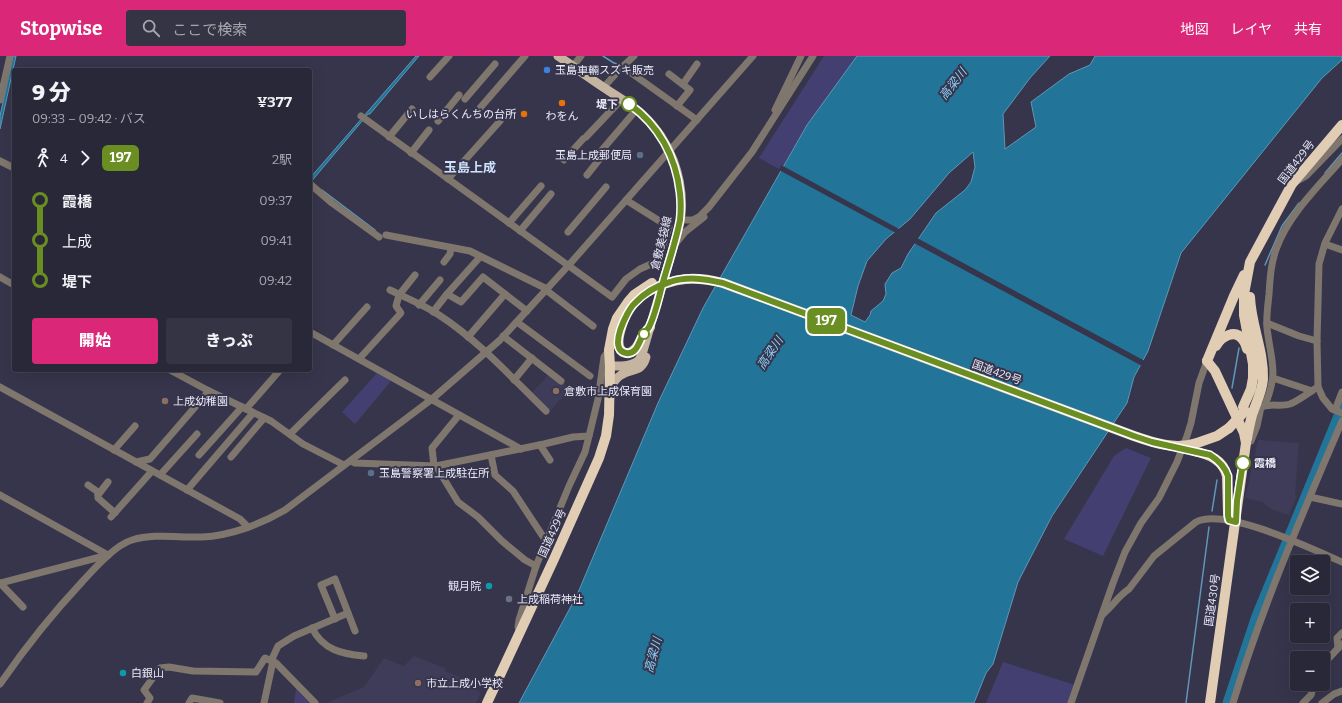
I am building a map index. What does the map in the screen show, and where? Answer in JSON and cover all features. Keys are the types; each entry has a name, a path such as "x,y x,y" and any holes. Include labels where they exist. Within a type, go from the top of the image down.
{"highway":[{"name":"国道429号","path":"1244,409 1253,378 1253,364 1244,315 1244,294 1250,262 1292,184 1342,125"},
{"name":"国道429号","path":"487,703 599,458 606,436 609,415 609,350 613,329 621,310 634,295 670,275 703,274 724,278 1134,432 1168,441 1191,440 1196,444 1214,432 1228,426 1244,409 1254,394 1258,372 1248,318 1247,296 1262,239"},
{"path":"1207,361 1250,262"},
{"name":"国道429号","path":"610,366 616,338 626,314 632,305 650,287 690,278 702,279 723,283 1134,436 1167,445"},
{"name":"国道430号","path":"1204,703 1249,424 1261,393 1263,381 1261,351 1251,307 1250,283"},
{"path":"626,314 618,339 620,349 623,352 634,352 643,335 650,327"},
{"name":"国道429号","path":"1228,335 1235,334 1244,340 1253,364"},
{"path":"1207,361 1221,339 1228,335"},
{"path":"1215,371 1214,363 1216,356 1220,346 1228,335"},
{"name":"国道430号","path":"1207,361 1215,371 1244,433 1246,443"},
{"name":"国道430号","path":"1167,445 1196,444 1216,458 1228,476 1228,513 1233,521 1210,703"}],"main road":[{"name":"倉敷美袋線","path":"558,56 637,110 655,128 674,163 678,182 681,205 680,220 644,351 639,360 630,364 621,367 610,366"},
{"path":"610,388 615,380 623,374 637,370 646,360 647,338"}],"street":[{"path":"0,100 10,56"},
{"path":"430,77 449,56"},
{"path":"480,108 525,56"},
{"path":"573,66 581,56"},
{"path":"604,88 634,56"},
{"path":"0,684 50,617 108,555 131,540 144,537 203,537 219,535 268,520 285,510 432,399 486,352 517,322 628,201 754,56"},
{"path":"772,122 773,113 801,56"},
{"path":"680,220 693,220 709,208 748,158 812,56"},
{"path":"438,121 495,64"},
{"path":"682,84 697,64"},
{"path":"623,67 697,120"},
{"path":"669,74 690,90 677,106"},
{"path":"564,160 622,99"},
{"path":"389,136 412,109"},
{"path":"587,175 602,156 602,150 637,110"},
{"path":"361,116 612,297 626,279 640,269 658,260 669,227 628,201"},
{"path":"448,179 500,121"},
{"path":"411,153 429,130"},
{"path":"1292,184 1306,176 1342,138"},
{"path":"1246,443 1251,441 1255,432 1261,407 1265,405 1271,390 1273,378 1273,357 1267,323 1271,269 1278,245 1296,214 1342,159"},
{"path":"0,161 12,167"},
{"path":"312,186 332,203 383,236 451,250 470,251 479,258 547,289 593,326"},
{"path":"509,223 541,186"},
{"path":"568,232 606,187"},
{"path":"520,231 552,194"},
{"path":"674,245 685,232 700,222 710,210 719,195"},
{"path":"1315,389 1319,264 1325,244 1340,219 1342,209"},
{"path":"1325,244 1342,250"},
{"path":"444,262 451,250"},
{"path":"433,312 479,258"},
{"path":"359,359 401,313 396,306 399,295 415,275"},
{"path":"0,277 12,284"},
{"path":"447,294 461,302 483,277 527,311"},
{"path":"419,305 440,280"},
{"path":"390,290 433,312 468,337 486,352 546,411"},
{"path":"468,337 505,294"},
{"path":"333,345 367,307"},
{"path":"517,322 590,376"},
{"path":"1267,323 1299,336 1317,341"},
{"path":"312,334 521,449"},
{"path":"503,336 561,381"},
{"path":"520,633 518,627 519,620 536,566 585,452 598,399 604,357 609,350"},
{"path":"514,380 532,358"},
{"path":"1071,703 1125,552 1140,523 1159,498 1179,456 1192,423 1199,383 1207,361"},
{"path":"174,372 264,418 303,444 344,465"},
{"path":"199,455 278,372"},
{"path":"1273,378 1315,389 1332,409 1338,411 1342,392"},
{"path":"290,434 345,380"},
{"path":"0,387 240,519 248,526"},
{"path":"1265,405 1279,406 1290,404 1315,389"},
{"path":"136,462 150,459 209,391"},
{"path":"187,490 253,413"},
{"path":"459,415 432,448 435,466 458,502 478,517 502,541 525,560 536,566"},
{"path":"231,457 264,418"},
{"path":"1233,703 1257,631 1291,539 1342,421"},
{"path":"114,450 135,426"},
{"path":"160,475 197,434"},
{"path":"351,461 355,463 435,466 573,437 589,436"},
{"path":"540,445 550,460"},
{"path":"491,455 495,475 513,491 546,541"},
{"path":"88,485 98,492 98,498 113,515 152,471"},
{"path":"98,495 108,482"},
{"path":"0,495 108,555"},
{"path":"1310,497 1342,504"},
{"path":"1102,615 1111,608 1124,592 1129,589 1154,556 1196,522 1202,519 1224,519 1282,536 1342,562"},
{"path":"23,607 0,583 108,555"},
{"path":"335,619 321,585 335,579 356,631"},
{"path":"264,703 273,661 272,659 278,646 294,636 348,613"},
{"path":"312,628 317,639 331,648 350,655 364,656"},
{"path":"1330,657 1340,646 1337,638 1342,633"},
{"path":"147,703 150,698 144,690 160,668 168,667 193,671 256,672 265,658 273,661 315,703"},
{"path":"1304,703 1312,691"},
{"path":"1322,703 1334,694 1342,691"},
{"path":"188,703 192,698 220,703"}],"shaded area":[{"path":"824,56 857,56 807,125 781,170 759,158"},
{"path":"377,373 391,381 355,424 342,412"},
{"path":"550,373 570,389 550,411 531,394"},
{"path":"1258,440 1299,443 1295,495 1297,496 1289,515 1271,509 1262,502 1245,498"},
{"path":"1126,448 1151,458 1103,556 1064,539 1114,456"},
{"name":"市立上成小学校","path":"414,656 445,668 445,671 466,680 481,693 476,703 326,703 364,687 384,658 404,666"},
{"path":"1003,662 1075,685 1069,703 986,703"},
{"path":"296,689 310,703 294,703"}],"water":[{"path":"13,56 16,56 13,68 12,68 12,74 0,129 0,116"},
{"path":"416,56 419,56 312,181 312,176"},
{"name":"高梁川","path":"857,56 1050,56 1030,78 1003,114 1005,149 1036,127 1031,102 1069,74 1090,65 1095,56 1342,56 1342,60 1322,78 1181,253 1148,351 1134,377 1127,403 1052,516 1018,582 993,664 986,673 974,703 519,703 577,595 658,403 703,308 807,125","holes":["973,152 975,167 971,182 965,190 936,213 908,254 901,268 892,273 885,284 886,294 883,301 871,311 865,322 851,315 858,286 867,261 886,239 910,219 949,173"]}],"pier":[{"path":"781,165 901,230 896,233 779,170"},
{"path":"917,238 1145,361 1142,366 914,243"}],"waterway":[{"path":"603,56 614,63 621,65"},
{"path":"1325,173 1342,153"},
{"path":"322,190 375,230"},
{"path":"1265,265 1282,226 1299,203"},
{"path":"1232,388 1239,348"},
{"path":"1227,703 1256,616 1342,406"},
{"path":"1212,511 1217,480"},
{"path":"1186,703 1209,527"}],"bus line":[{"name":"197","path":"629,104 644,115 665,143 678,176 681,205 680,220 676,238 666,272 662,286 650,327 643,335 634,352 623,352 618,345 618,339 622,326 626,314 632,305 640,298 660,285 670,282 690,278 713,280 1134,436 1152,442 1210,455 1216,458 1228,476 1228,516 1229,520 1236,522 1237,501 1243,463"}],"place":[{"name":"玉島車輛スズキ販売","path":"547,70"},
{"name":"わをん","path":"562,103"},
{"name":"堤下","path":"629,104"},
{"name":"いしはらくんちの台所","path":"524,114"},
{"name":"玉島上成郵便局","path":"640,155"},
{"name":"倉敷市上成保育園","path":"556,391"},
{"name":"上成幼稚園","path":"165,401"},
{"name":"霞橋","path":"1243,463"},
{"name":"玉島警察署上成駐在所","path":"371,473"},
{"name":"観月院","path":"489,586"},
{"name":"上成稲荷神社","path":"509,599"},
{"name":"白銀山","path":"123,673"},
{"name":"市立上成小学校","path":"418,683"}],"district":[{"name":"玉島上成","path":"470,167"}]}
